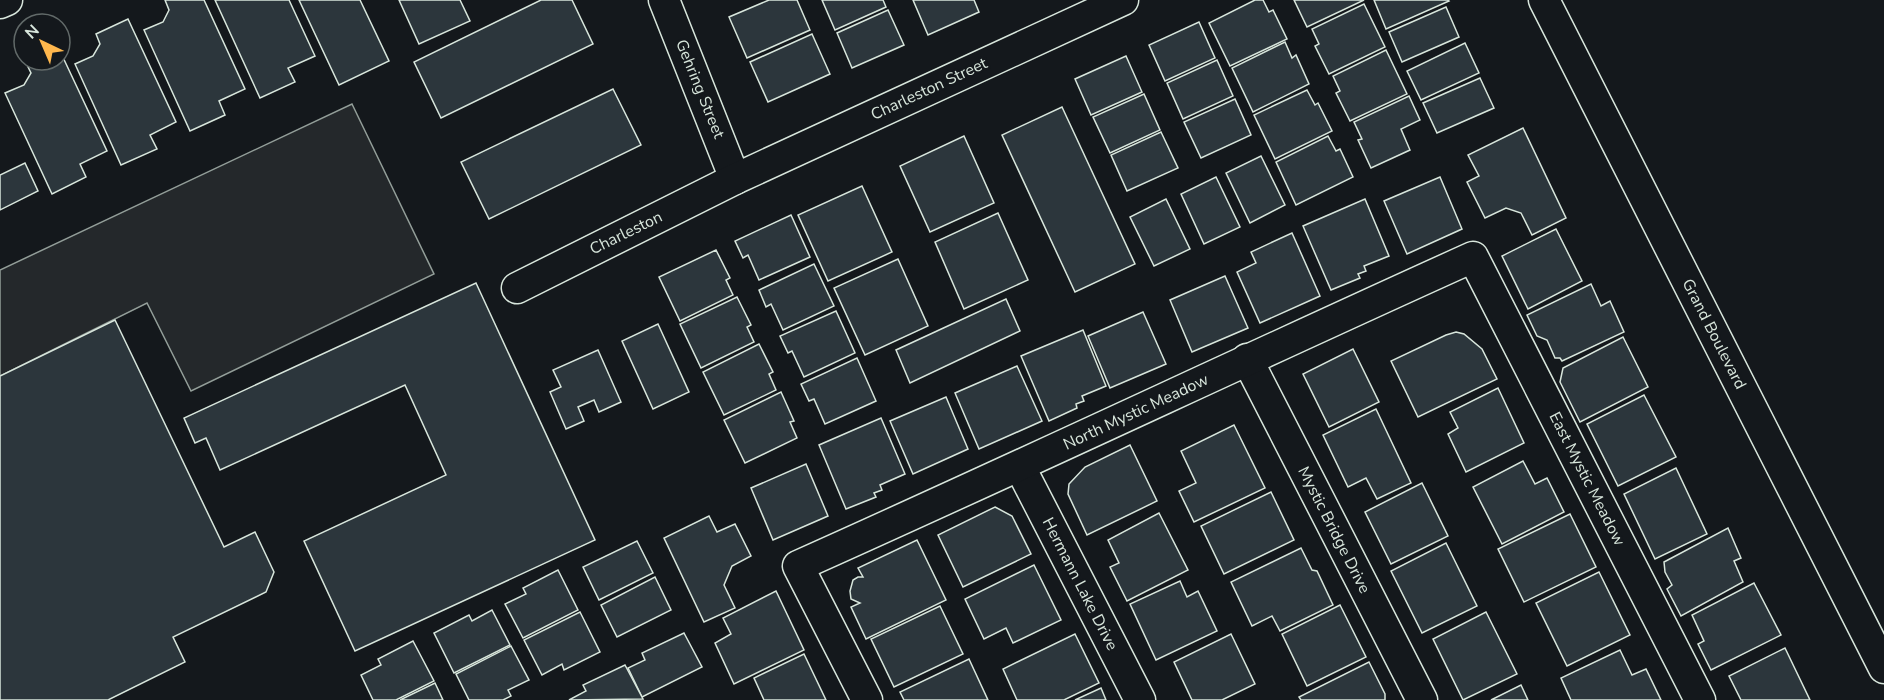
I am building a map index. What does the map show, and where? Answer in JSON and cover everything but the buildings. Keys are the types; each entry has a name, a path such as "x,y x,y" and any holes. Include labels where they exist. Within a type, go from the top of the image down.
{"street":[{"path":"0,3 7,0"},
{"name":"Gehring Street","path":"664,0 735,179"},
{"name":"Charleston Street","path":"735,179 1124,0"},
{"name":"Grand Boulevard","path":"1544,0 1884,668"},
{"name":"Charleston","path":"517,288 735,179"},
{"name":"North Mystic Meadow","path":"867,700 798,566 1020,467 1247,359 1473,257"},
{"name":"East Mystic Meadow","path":"1473,257 1700,700"},
{"name":"Mystic Bridge Drive","path":"1247,359 1422,700"},
{"name":"Hermann Lake Drive","path":"1020,467 1140,700"}],"shaded area":[{"path":"352,104 434,274 191,391 147,303 0,376 0,270"}]}
